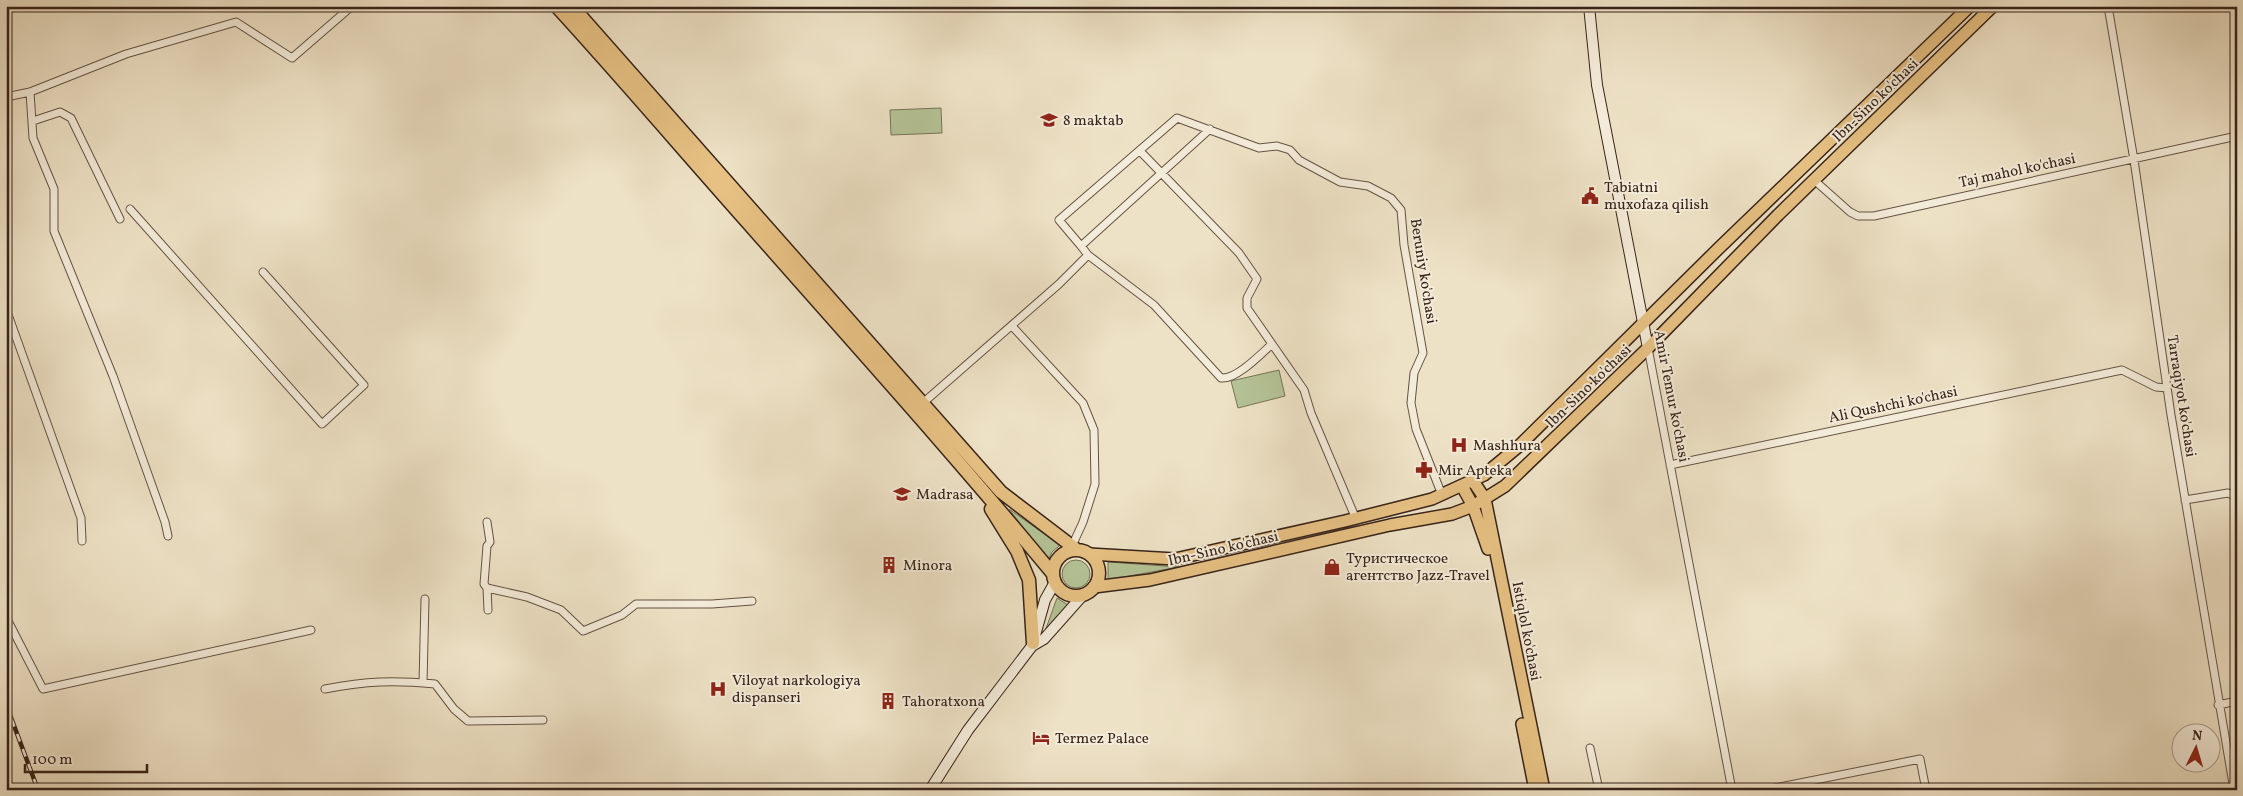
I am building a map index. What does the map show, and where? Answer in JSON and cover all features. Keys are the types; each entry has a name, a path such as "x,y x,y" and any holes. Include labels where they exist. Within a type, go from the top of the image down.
{"highway":[{"path":"556,6 648,107 752,228 949,450 1054,578 1060,589 1067,594 1075,596 1089,590 1098,579 1096,561 1001,492 924,402 572,6"},
{"path":"987,497 993,514 1017,551 1029,580 1032,645"},
{"path":"1054,578 1054,565 1059,556 1068,551 1080,550"}],"main road":[{"name":"Amir Temur ko'chasi","path":"1590,6 1597,85 1648,348"},
{"name":"Ibn-Sino ko'chasi","path":"1080,550 1175,559 1432,499 1484,475 1519,446 1970,6"},
{"name":"Ibn-Sino ko'chasi","path":"1089,590 1150,580 1390,525 1452,514 1473,506 1506,486 1648,348 1814,180 1993,6"},
{"name":"Istiqlol ko'chasi","path":"1473,481 1485,499 1544,790"},
{"name":"Istiqlol ko'chasi","path":"1462,486 1473,506 1486,539 1535,790"},
{"path":"930,790 968,730 1032,645 1045,600 1054,578"},
{"path":"1032,645 1044,639 1089,590"}],"street":[{"path":"6,97 30,92 126,54 236,22 292,58 352,6"},
{"name":"Tarraqiyot ko'chasi","path":"2108,6 2134,160 2167,388 2218,705 2234,790"},
{"path":"30,92 33,138 54,189 54,231 113,376 165,522 168,536"},
{"path":"33,120 60,112 71,118 120,220"},
{"name":"Beruniy ko'chasi","path":"1081,246 1060,220 1177,118 1259,148 1277,146 1290,150 1299,160 1340,182 1368,186 1391,198 1401,210 1404,245 1422,353 1414,373 1411,403 1416,429 1442,495"},
{"path":"1210,130 1081,246 1088,254 1154,305 1221,378 1226,378 1250,364 1272,344"},
{"name":"Taj mahol ko'chasi","path":"1814,180 1850,212 1858,216 1874,216 2237,136"},
{"path":"1140,151 1239,253 1257,279 1247,298 1247,308 1304,390 1311,413 1356,518"},
{"path":"130,209 311,418 322,424 364,385 263,272"},
{"path":"924,402 1059,284 1088,254"},
{"path":"6,308 81,518 82,541"},
{"path":"1012,326 1084,403 1094,430 1094,491 1080,550"},
{"name":"Amir Temur ko'chasi","path":"1648,348 1732,790"},
{"name":"Ali Qushchi ko'chasi","path":"1670,465 2122,370 2156,387 2167,388"},
{"path":"2185,500 2236,492 2237,507"},
{"path":"488,522 490,542 487,546 484,584 487,588 488,610"},
{"path":"487,588 527,597 561,610 583,631 622,615 636,604 712,604 752,601"},
{"path":"423,682 425,599"},
{"path":"6,617 43,689 311,630"},
{"path":"325,689 365,682 404,680 423,682 435,684 454,709 468,721 543,720"},
{"path":"2218,705 2237,701"},
{"path":"1590,748 1599,790"},
{"path":"1765,790 1920,759 1926,790"}],"green space":[{"path":"941,108 942,133 891,135 890,110"},
{"path":"1279,370 1285,396 1238,408 1231,381"},
{"path":"1009,509 1060,545 1052,552 1048,560"},
{"path":"1076,560 1086,564 1090,574 1086,584 1076,588 1066,584 1062,574 1066,564"},
{"path":"1108,562 1179,567 1108,580"},
{"path":"1057,598 1068,605 1044,634"}],"railway":[{"path":"6,704 38,790"}],"place":[{"name":"8 maktab","path":"1049,120"},
{"name":"Tabiatni muxofaza qilish","path":"1590,196"},
{"name":"Mashhura","path":"1459,445"},
{"name":"Mir Apteka","path":"1424,470"},
{"name":"Madrasa","path":"902,494"},
{"name":"Minora","path":"889,565"},
{"name":"Туристическое агентство Jazz-Travel","path":"1332,567"},
{"name":"Viloyat narkologiya dispanseri","path":"718,689"},
{"name":"Tahoratxona","path":"888,701"},
{"name":"Termez Palace","path":"1041,738"}]}
